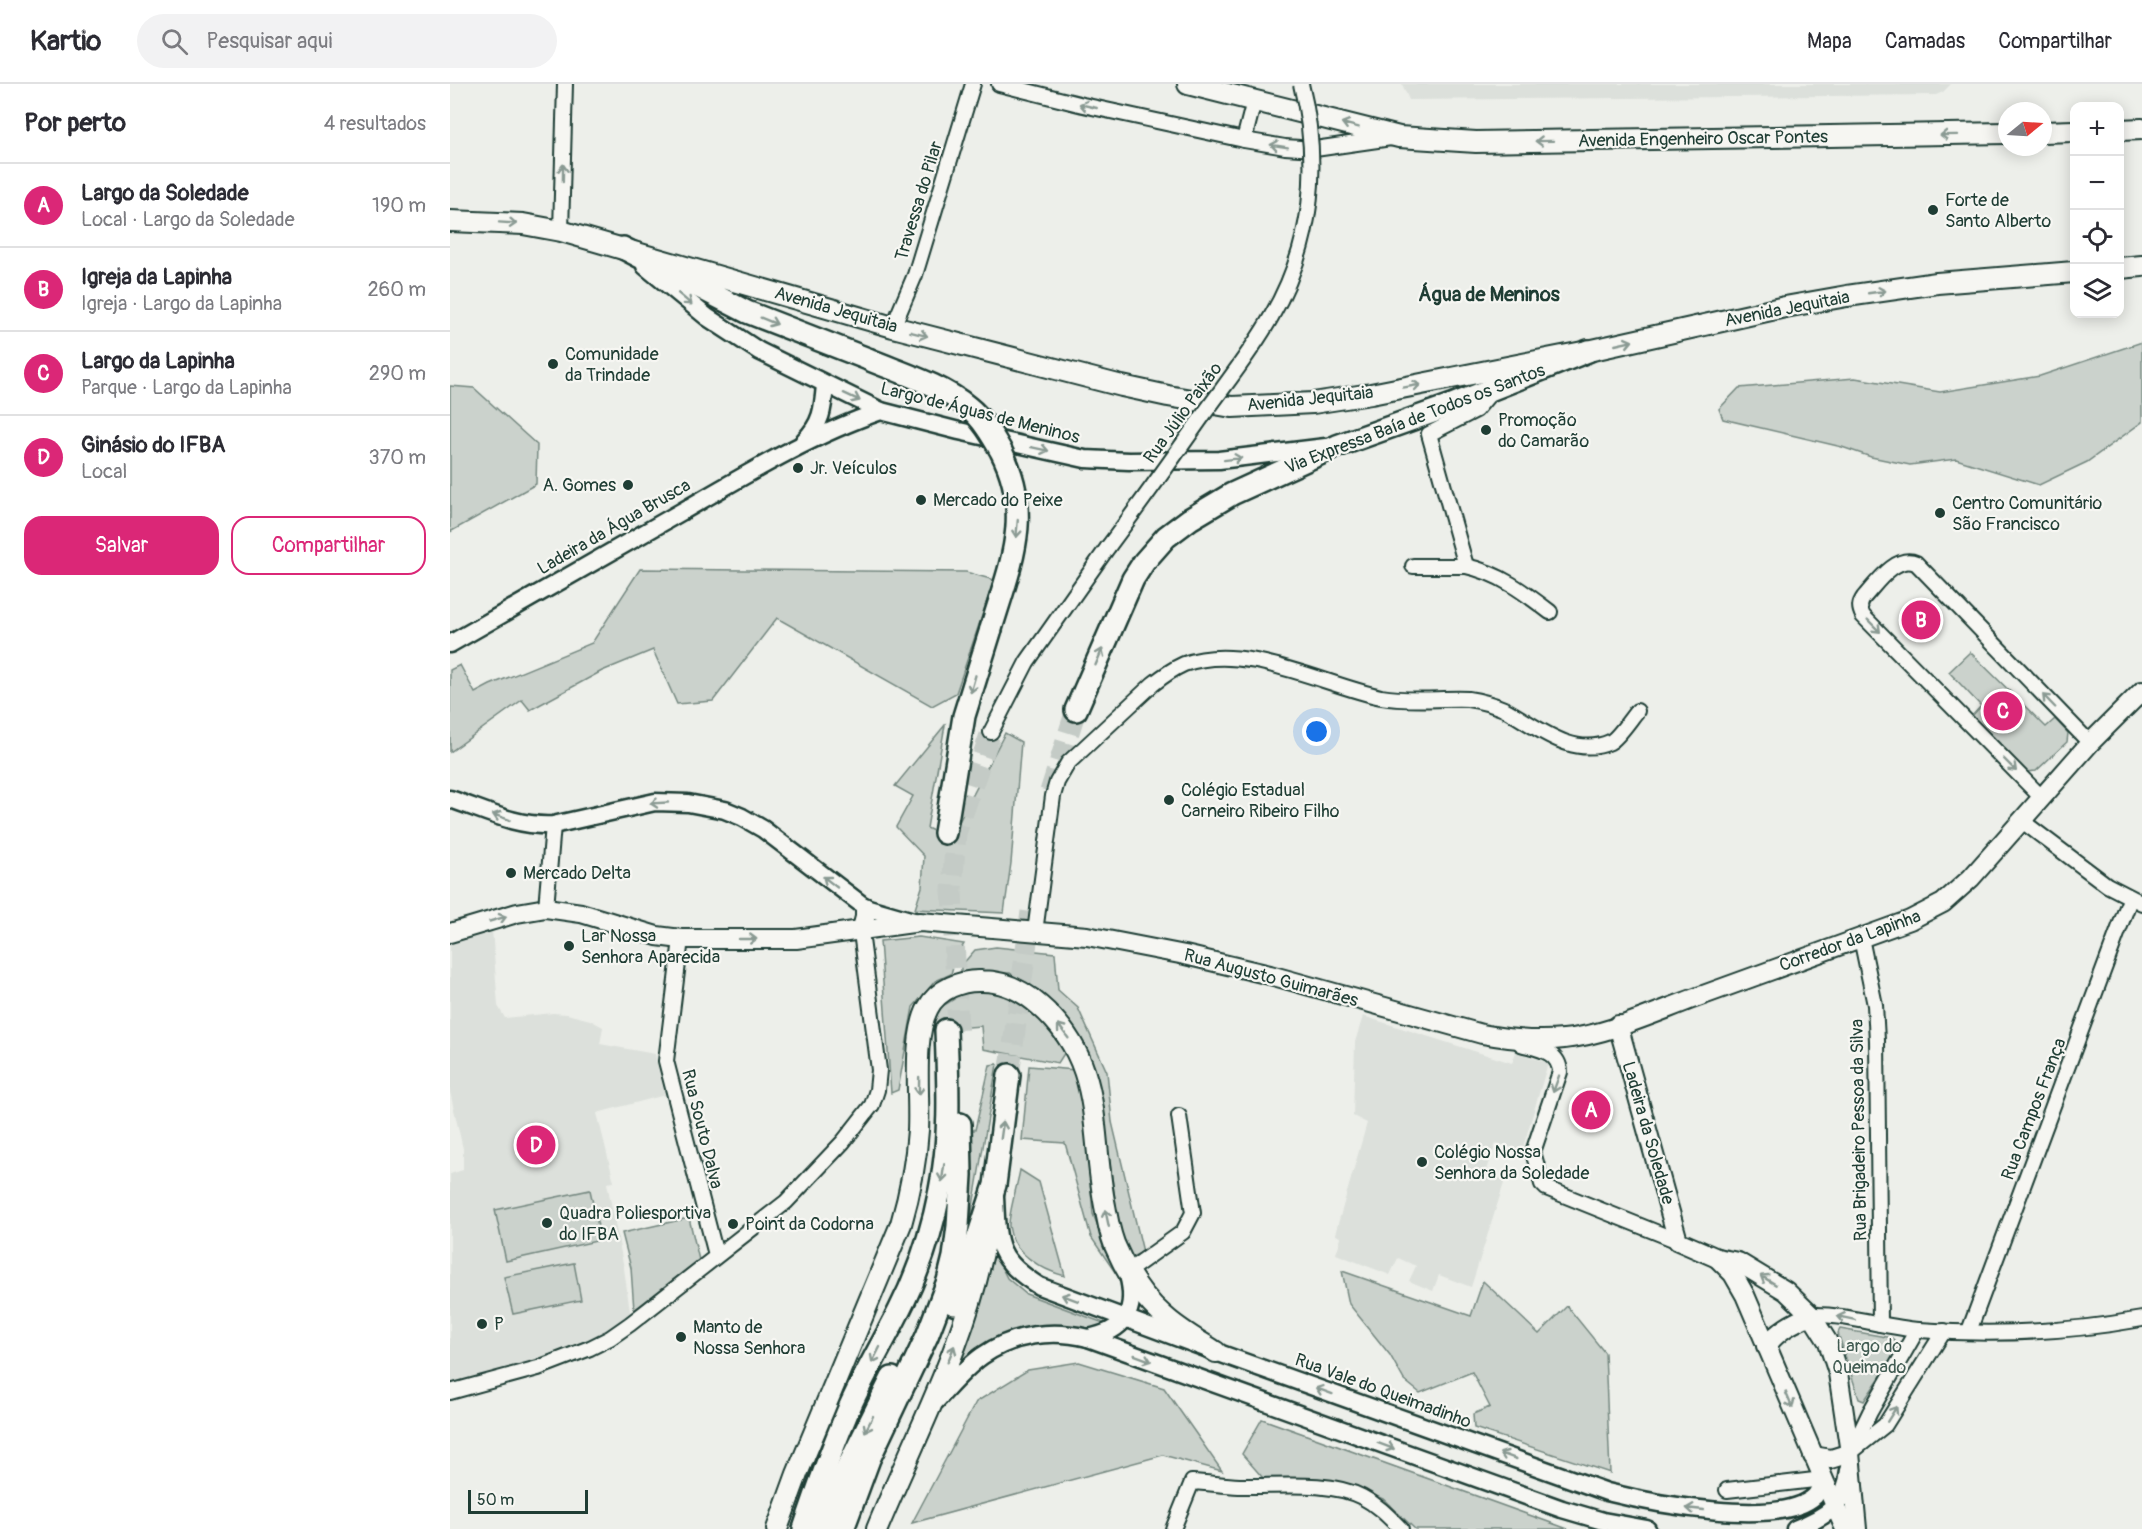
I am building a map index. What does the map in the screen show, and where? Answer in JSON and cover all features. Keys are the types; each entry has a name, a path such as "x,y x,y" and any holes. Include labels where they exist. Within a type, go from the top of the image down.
{"highway":[{"path":"623,248 747,312 921,381 968,407 988,430 1002,454 1012,476 1017,502 1018,524 1015,549 964,716 945,833"},
{"name":"Via Expressa Baía de Todos os Santos","path":"1076,710 1133,579 1144,562 1166,537 1210,505 1337,446 1588,351"},
{"path":"804,1529 848,1412 900,1309 917,1270 930,1228 940,1190 947,1141 952,1030 961,1175 954,1257 939,1309 869,1458 844,1529"},
{"path":"844,1529 899,1428 938,1343 969,1265 994,1185 1009,1075"},
{"path":"823,1529 845,1473 927,1306 940,1271 959,1195"}],"main road":[{"name":"Avenida Engenheiro Oscar Pontes","path":"1188,84 1399,137 1476,142 1998,133"},
{"path":"2124,129 2142,129"},
{"path":"2052,132 2070,131"},
{"name":"Avenida Jequitaia","path":"450,221 523,224 561,231 893,327 1122,386 1232,407 1313,403 1371,394 1847,296 1937,283 2070,272"},
{"path":"2124,268 2142,266"},
{"name":"Corredor da Lapinha","path":"1618,1025 1910,920 1943,903 1971,878 2090,743 2142,691"},
{"path":"861,932 865,907"},
{"name":"Rua Augusto Guimarães","path":"450,933 517,913 546,908 581,913 657,936 681,939 796,939 861,932 884,926 920,922 1087,936 1185,955 1270,975 1482,1034 1508,1039 1541,1041 1565,1039 1618,1025"},
{"path":"777,1529 797,1474 901,1224 909,1195 918,1130 921,1028 928,1007 944,991 960,984 977,981 999,982 1012,987 1031,998 1049,1013 1067,1035 1082,1061 1087,1076 1093,1107 1102,1193 1115,1246 1128,1272 1145,1297 1165,1317 1216,1352"},
{"name":"Ladeira da Soledade","path":"1618,1025 1678,1241"},
{"path":"877,1529 929,1408 969,1306 982,1261 994,1185"},
{"path":"1678,1241 1717,1258 1738,1262 1786,1291 1811,1315 1828,1342 1834,1356 1850,1453 1857,1529"},
{"path":"1717,1258 1740,1284 1845,1529"},
{"path":"1766,1346 1777,1332 1811,1315"},
{"path":"785,1529 824,1449 848,1412"},
{"path":"1813,1456 1831,1459 1850,1453"}],"street":[{"path":"561,231 565,84"},
{"name":"Travessa do Pilar","path":"893,327 915,275 973,84"},
{"name":"Avenida Engenheiro Oscar Pontes","path":"999,84 1083,105 1285,147 1315,149 1399,137"},
{"name":"Rua Júlio Paixão","path":"991,732 1027,662 1252,348 1286,288 1298,259 1306,227 1313,169 1311,133 1301,84"},
{"path":"1244,140 1254,100"},
{"name":"Largo de Águas de Meninos","path":"623,248 724,329 759,351 881,411 1085,459 1129,462 1219,460 1337,446"},
{"name":"Ladeira da Água Brusca","path":"799,446 815,430 820,418 825,385"},
{"path":"1466,566 1429,434 1476,410 1494,388"},
{"name":"Ladeira da Água Brusca","path":"450,644 707,496 799,446 856,419 881,411"},
{"path":"2042,798 1863,616 1860,603 1864,597 1894,566 1909,560 1916,563 2090,743"},
{"path":"1413,566 1466,566 1483,570 1501,578 1550,612"},
{"path":"1035,932 1053,796 1060,775 1068,763 1153,684 1184,664 1204,659 1230,658 1264,663 1383,697 1481,701 1504,709 1555,738 1581,746 1593,746 1612,741 1637,711"},
{"path":"450,799 521,824 536,826 553,825 655,802 688,803 724,810 763,829 865,907 920,922"},
{"path":"2022,821 2107,885 2136,901"},
{"path":"546,908 553,825"},
{"name":"Rua Campos França","path":"1970,1331 2069,1067 2136,901"},
{"path":"450,1392 538,1368 610,1338 786,1202 843,1142 872,1105 877,1090 879,1070 861,932"},
{"name":"Rua Brigadeiro Pessoa da Silva","path":"1861,938 1875,1005 1877,1040 1880,1324"},
{"name":"Rua Souto Dalva","path":"681,939 666,1061 716,1255"},
{"path":"1508,1039 1552,1054 1560,1066 1533,1152 1542,1184 1556,1192 1678,1241"},
{"path":"1088,1338 1113,1331 1120,1326 1132,1299 1128,1272 1183,1232 1193,1213 1179,1116"},
{"name":"Rua Vale do Queimadinho","path":"994,1185 996,1228 1006,1258 1014,1269 1039,1286 1607,1492 1641,1500 1718,1511 1777,1512 1806,1503 1819,1490 1823,1479"},
{"path":"1811,1315 1831,1314 1917,1330 2027,1333 2142,1319"},
{"path":"1795,1529 1823,1517 1844,1494 1848,1481 1850,1453 1869,1412 1917,1330"},
{"path":"1850,1453 1885,1425 1944,1331"},
{"path":"929,1408 981,1357 997,1347 1034,1335 1071,1334 1088,1338 1563,1509 1603,1521 1647,1529"},
{"path":"1727,1490 1823,1479"},
{"path":"1173,1529 1192,1482 1236,1486 1299,1486 1343,1491 1361,1496 1377,1506 1401,1529"}],"shaded area":[{"path":"1402,84 1951,84 1936,95 1409,100"},
{"path":"492,929 498,1006 505,1018 553,1013 590,1020 603,1027 600,1044 655,1054 665,1095 597,1113 614,1182 607,1183 624,1268 630,1312 610,1332 577,1347 514,1371 450,1385 450,1174 463,1170 463,1149 450,1092 450,943"},
{"name":"Colégio Nossa Senhora da Soledade","path":"1363,1016 1512,1063 1516,1052 1548,1063 1522,1151 1496,1143 1486,1173 1505,1180 1471,1287 1439,1275 1433,1291 1409,1281 1416,1266 1398,1258 1390,1275 1336,1254 1341,1238 1335,1234 1367,1123 1353,1116 1355,1042"}],"green space":[{"path":"2142,342 2142,422 2087,462 2039,485 1956,459 1910,465 1871,457 1842,447 1723,419 1719,409 1739,388 1855,378 1940,392 2040,376"},
{"path":"450,386 474,388 537,445 536,484 450,532"},
{"path":"640,569 966,572 994,580 956,693 932,706 777,618 713,701 677,704 653,650 602,671 530,710 522,700 450,752 450,670 460,665 475,693 592,643"},
{"path":"1970,652 2046,727 2055,719 2068,733 2067,742 2036,771 2025,772 1971,717 1981,706 1949,672"},
{"path":"945,725 927,828 950,839 1005,733 1021,742 1011,863 1004,913 915,909 922,887 924,856 896,827 913,796 895,786"},
{"path":"919,937 964,944 955,959 951,974 935,981 913,1007 898,1090 891,1093 880,941"},
{"path":"996,947 1055,953 1058,990 1078,1008 1107,1072 1112,1122 1143,1252 1129,1258 1120,1234 1099,1086 1083,1045 1037,991 1010,973 961,973 961,966 975,950"},
{"path":"967,991 995,991 1031,1007 1065,1052 1058,1063 983,1049 981,1026 929,1030 936,1010"},
{"path":"997,1064 968,1236 965,1130 975,1130 990,1065"},
{"path":"1029,1066 1075,1070 1085,1118 1093,1214 1119,1278 1091,1237 1065,1143 1022,1140"},
{"path":"1020,1170 1039,1182 1065,1276 1038,1265 1022,1252 1011,1236 1009,1221"},
{"name":"Quadra Poliesportiva do IFBA","path":"590,1190 601,1240 506,1261 495,1210"},
{"path":"689,1218 699,1260 634,1310 631,1268 622,1233"},
{"path":"995,1254 1007,1278 1026,1294 1109,1325 1095,1330 1010,1334 985,1344 951,1372"},
{"path":"574,1263 581,1300 513,1314 504,1277"},
{"path":"1342,1271 1471,1316 1483,1281 1539,1334 1567,1306 1605,1353 1610,1473 1474,1428 1473,1414 1490,1407 1472,1372 1420,1393 1404,1380 1390,1355 1349,1304"},
{"name":"Largo do Queimado","path":"1840,1329 1892,1338 1897,1344 1897,1352 1864,1401 1859,1399 1838,1333"},
{"path":"1079,1362 1164,1388 1222,1471 1163,1455 912,1523 976,1402 1028,1370"},
{"path":"1262,1419 1568,1529 1415,1529 1383,1499 1347,1484 1263,1478 1242,1454"}],"tunnel":[{"path":"1050,792 1076,710"},
{"path":"958,1030 952,890 956,833 991,732"},
{"path":"1009,1075 1031,912"}],"place":[{"name":"Forte de Santo Alberto","path":"1933,210"},
{"name":"Comunidade da Trindade","path":"553,364"},
{"name":"Promoção do Camarão","path":"1486,430"},
{"name":"Jr. Veículos","path":"798,468"},
{"name":"A. Gomes","path":"628,485"},
{"name":"Mercado do Peixe","path":"921,500"},
{"name":"Centro Comunitário São Francisco","path":"1940,513"},
{"name":"Igreja da Lapinha","path":"1921,620"},
{"name":"Largo da Lapinha","path":"2003,711"},
{"name":"Colégio Estadual Carneiro Ribeiro Filho","path":"1169,800"},
{"name":"Mercado Delta","path":"511,873"},
{"name":"Lar Nossa Senhora Aparecida","path":"569,946"},
{"name":"Largo da Soledade","path":"1591,1110"},
{"name":"Ginásio do IFBA","path":"536,1145"},
{"name":"Colégio Nossa Senhora da Soledade","path":"1422,1162"},
{"name":"Quadra Poliesportiva do IFBA","path":"547,1223"},
{"name":"Point da Codorna","path":"733,1224"},
{"name":"P","path":"482,1324"},
{"name":"Manto de Nossa Senhora","path":"681,1337"}],"district":[{"name":"Água de Meninos","path":"1489,294"}]}
